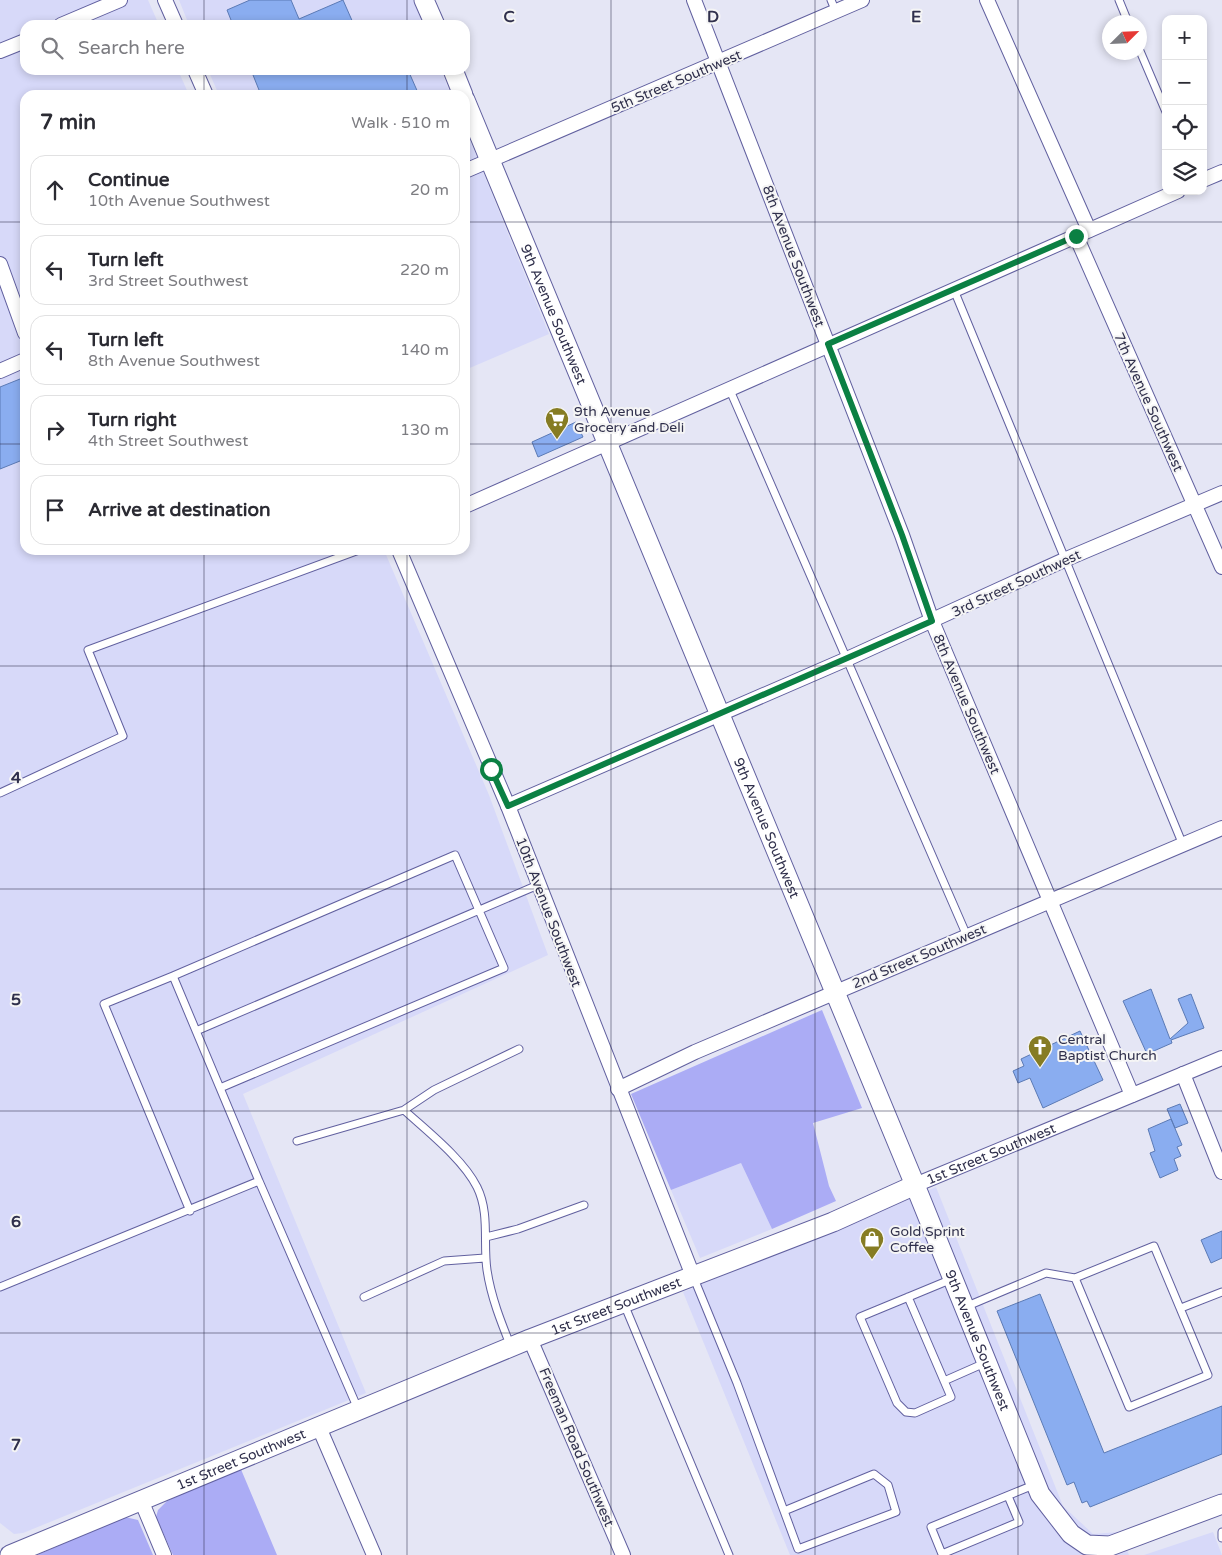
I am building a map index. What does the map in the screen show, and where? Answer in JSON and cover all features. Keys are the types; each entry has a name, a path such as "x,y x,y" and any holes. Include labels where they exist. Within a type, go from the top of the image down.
{"street":[{"path":"73,20 120,0"},
{"path":"165,0 174,20"},
{"path":"424,0 432,20"},
{"name":"8th Avenue Southwest","path":"694,0 902,535 932,621 1132,1095"},
{"name":"5th Street Southwest","path":"470,169 719,62 833,6 862,0"},
{"name":"7th Avenue Southwest","path":"988,0 1194,504 1222,568"},
{"path":"0,51 20,43"},
{"path":"197,75 204,90"},
{"path":"455,75 461,90"},
{"name":"9th Avenue Southwest","path":"470,112 953,1278 1040,1494 1058,1520 1071,1534 1096,1548"},
{"path":"1207,178 1222,172"},
{"path":"470,504 728,388 1169,195"},
{"path":"0,264 20,319"},
{"path":"0,372 20,362"},
{"name":"3rd Street Southwest","path":"508,806 847,660 1064,560 1222,493"},
{"name":"10th Avenue Southwest","path":"401,555 508,806 618,1089 694,1276"},
{"name":"2nd Street Southwest","path":"618,1089 702,1049 1222,828"},
{"name":"1st Street Southwest","path":"10,1555 530,1339 833,1222 914,1185 1222,1058"},
{"path":"1183,1074 1222,1172"},
{"name":"Freeman Road Southwest","path":"530,1339 623,1555"},
{"path":"318,1426 374,1555"},
{"path":"141,1500 164,1555"},
{"path":"1096,1548 1220,1507"}],"lane":[{"path":"1118,0 1125,15"},
{"path":"1144,60 1163,105"},
{"path":"954,289 1182,845"},
{"path":"728,388 967,936"},
{"path":"0,793 123,736 88,650 345,555"},
{"path":"190,1211 104,1004 455,854 504,968 220,1088"},
{"path":"196,1031 538,885"},
{"path":"173,976 358,1409"},
{"path":"297,1141 404,1110 434,1090 520,1049"},
{"path":"404,1110 471,1177 482,1199 486,1258 494,1302 511,1347"},
{"path":"0,1288 259,1181"},
{"path":"486,1237 518,1229 584,1204"},
{"path":"964,1308 1046,1273 1075,1278 1154,1246 1208,1375 1129,1407 1075,1278"},
{"path":"364,1297 444,1262 486,1258"},
{"path":"694,1276 737,1383 784,1511 798,1549 896,1512 888,1485 874,1474 784,1511"},
{"path":"908,1297 950,1397 915,1412 906,1412 897,1404 860,1317 953,1278"},
{"path":"1181,1308 1222,1292"},
{"path":"623,1303 729,1555"},
{"path":"944,1381 987,1362"},
{"path":"1008,1496 1019,1522 942,1554 931,1527 1036,1484"},
{"path":"1222,1532 1222,1538"}],"shaded area":[{"path":"0,0 148,0 157,20 20,20 20,75 180,75 187,90 20,90 20,555 386,555 489,795 548,955 243,1094 366,1393 23,1533 14,1534 0,1523"},
{"path":"179,0 413,0 421,20 187,20"},
{"path":"210,75 443,75 449,90 217,90"},
{"path":"470,140 549,334 470,368"},
{"path":"822,1010 862,1108 813,1123 829,1186 836,1201 772,1229 741,1163 671,1190 631,1094"},
{"path":"741,1163 772,1229 700,1258 671,1190"},
{"path":"936,1187 1063,1506 1093,1534 1119,1532 1129,1555 790,1555 683,1292"},
{"path":"240,1467 277,1555 173,1555 156,1517 158,1510 167,1501"},
{"path":"125,1517 138,1520 153,1555 37,1555"},
{"path":"1213,1532 1222,1555 1144,1555"}],"building":[{"path":"250,0 291,0 299,19 343,0 352,20 231,20 227,10"},
{"path":"253,75 410,75 417,90 259,90"},
{"path":"20,379 20,461 0,469 0,387"},
{"name":"9th Avenue Grocery and Deli","path":"576,422 583,437 538,457 532,442"},
{"path":"1151,989 1170,1039 1188,1023 1178,999 1191,994 1204,1028 1171,1040 1172,1043 1147,1054 1123,1001"},
{"name":"Central Baptist Church","path":"1080,1031 1103,1080 1043,1108 1030,1078 1018,1083 1013,1071 1024,1066 1021,1059"},
{"path":"1180,1104 1188,1123 1175,1128 1167,1109"},
{"path":"1171,1119 1182,1145 1177,1147 1181,1156 1174,1159 1178,1170 1160,1178 1150,1153 1155,1151 1148,1129"},
{"path":"1222,1231 1222,1258 1211,1263 1201,1240"},
{"path":"1040,1294 1104,1453 1222,1406 1222,1454 1090,1507 1087,1501 1082,1503 1074,1482 1067,1485 997,1311"}],"place":[{"name":"9th Avenue Grocery and Deli","path":"557,440"},
{"name":"Central Baptist Church","path":"1040,1068"},
{"name":"Gold Sprint Coffee","path":"872,1260"}],"route":[{"path":"491,769 508,806 847,660 932,621 902,535 828,344 1076,236"}]}
